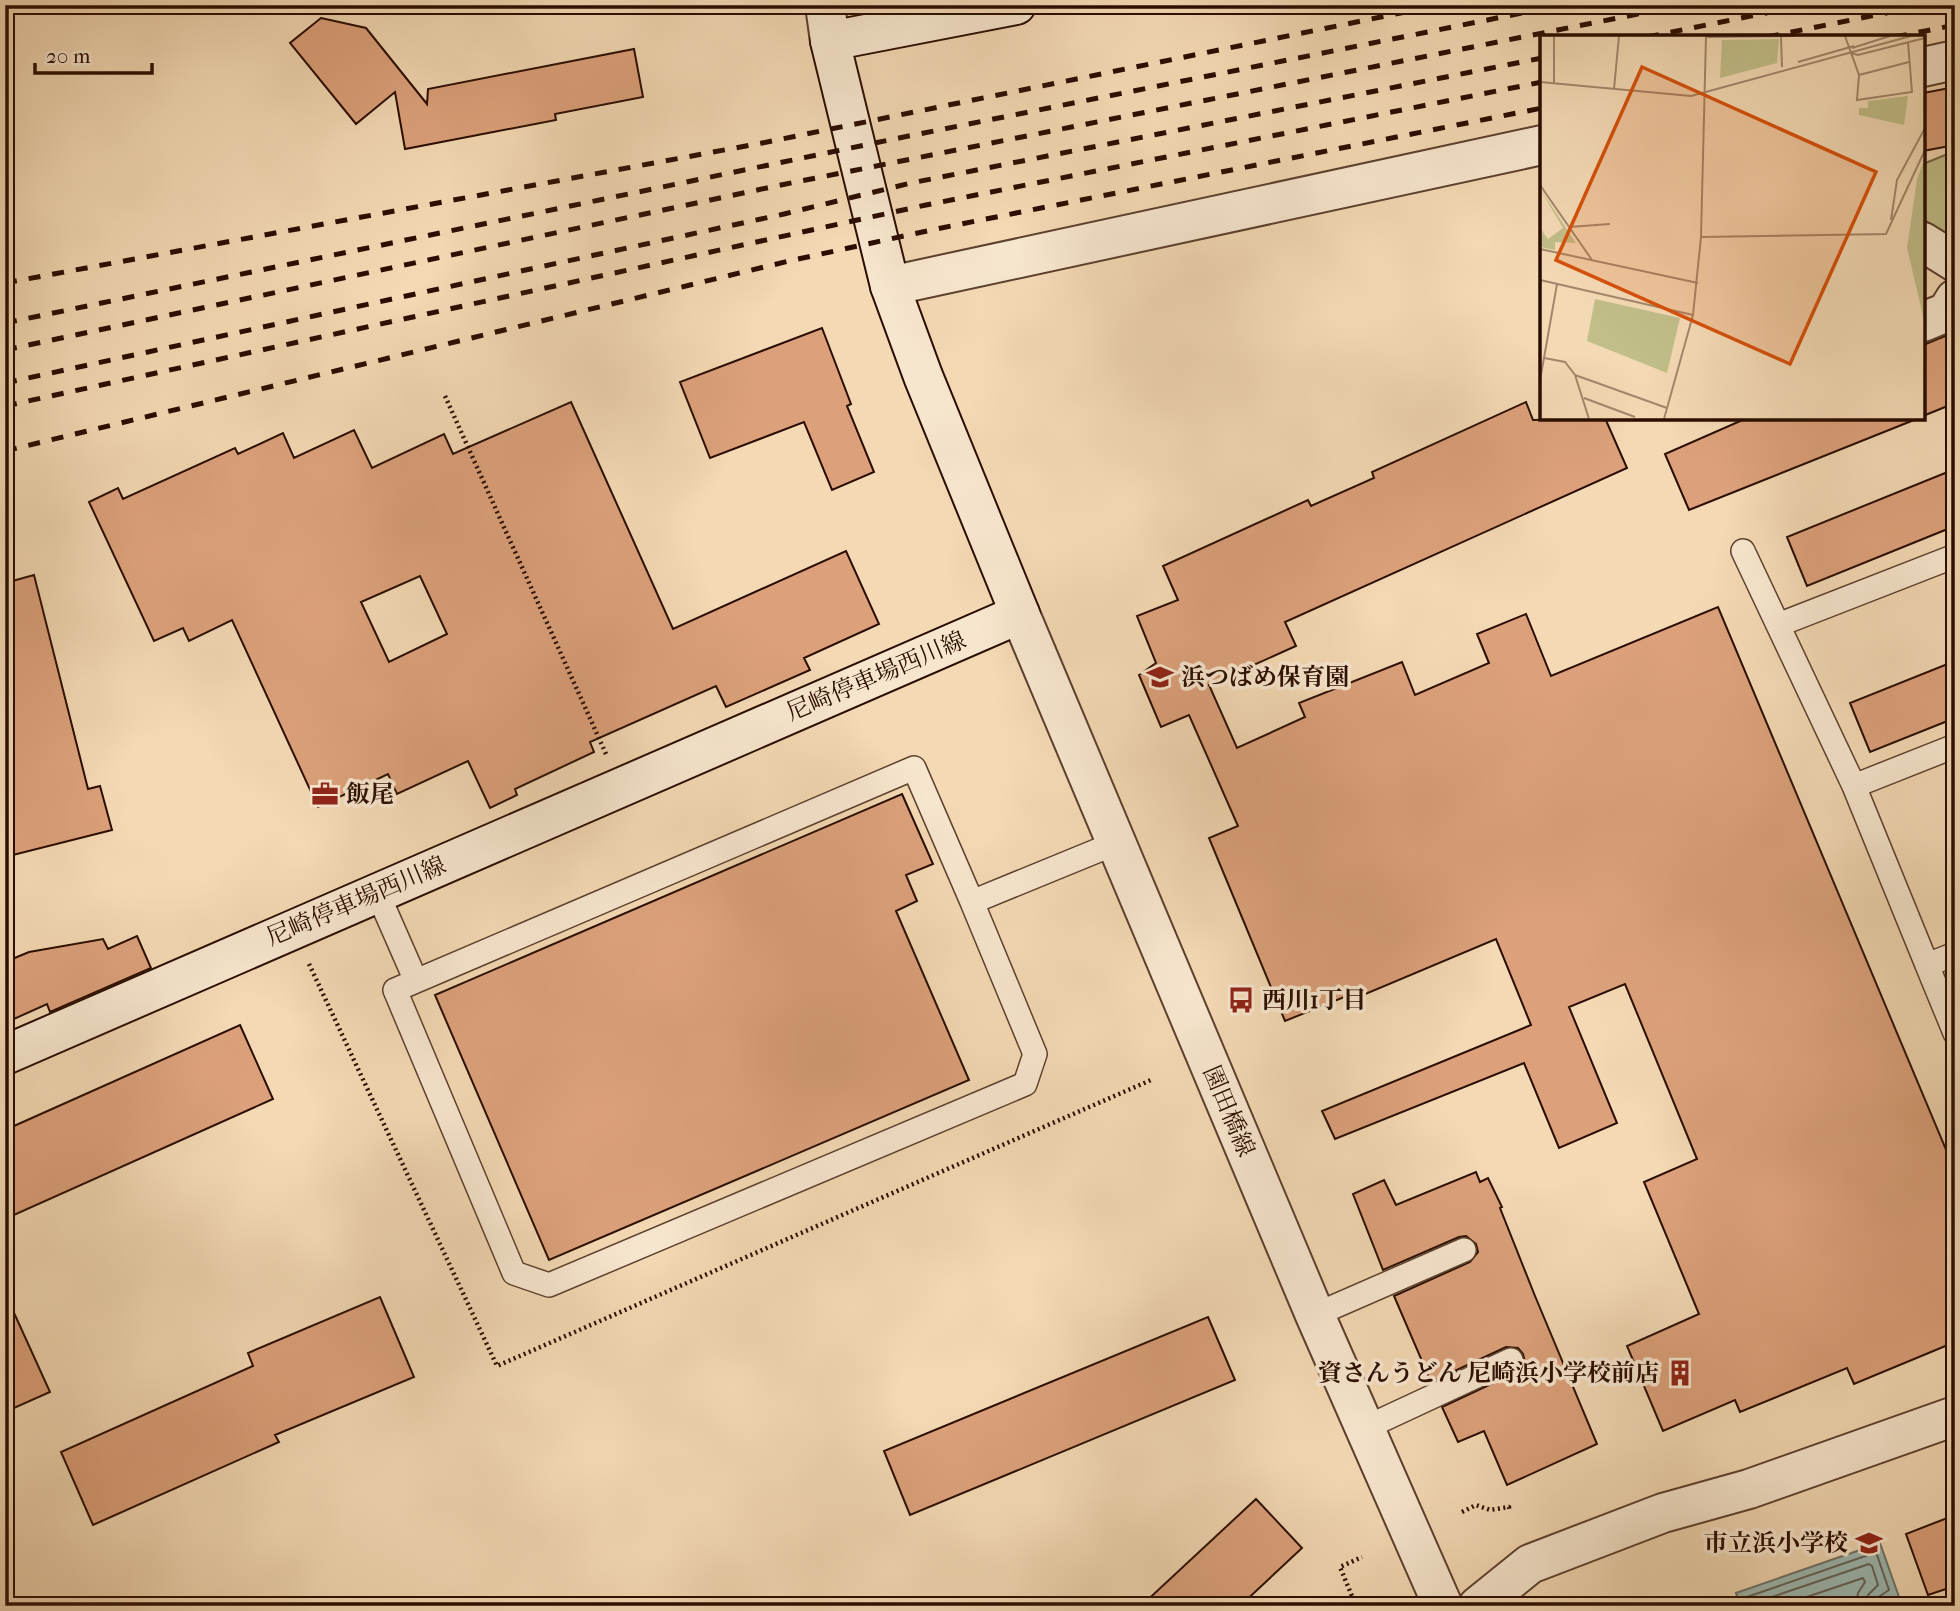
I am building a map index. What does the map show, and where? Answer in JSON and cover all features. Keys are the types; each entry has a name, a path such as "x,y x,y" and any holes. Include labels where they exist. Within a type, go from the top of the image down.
{"street":[{"path":"1016,5 827,23 890,286 923,376 1020,614"},
{"path":"1925,67 1955,61"},
{"path":"890,286 1540,145"},
{"path":"1925,243 1955,262"},
{"path":"1925,321 1947,312 1955,299"},
{"name":"尼崎停車場西川線","path":"5,1055 292,928 1020,614"},
{"name":"園田橋線","path":"1020,614 1315,1315 1443,1606"},
{"path":"1478,1606 1530,1564 1663,1513 1749,1489 1955,1416"}],"lane":[{"path":"1743,551 1854,786 1955,1033"},
{"path":"1778,625 1955,555"},
{"path":"1854,786 1955,746"},
{"path":"914,768 972,902 1035,1054 1025,1084 549,1285 514,1273 395,990 914,768"},
{"path":"972,902 1116,843"},
{"path":"377,892 416,981"},
{"path":"1927,965 1955,954"},
{"path":"1315,1315 1464,1250"},
{"path":"1365,1428 1511,1360"}],"path":[{"path":"445,396 620,787"},
{"path":"292,928 497,1366 1151,1080"},
{"path":"1462,1512 1476,1505 1490,1510 1508,1507 1510,1511"},
{"path":"1356,1606 1340,1567 1362,1557"}],"shaded area":[{"path":"1955,151 1955,239 1925,220 1925,163"}],"water":[{"path":"1880,1543 1899,1597 1873,1606 1740,1606 1736,1593"}],"building":[{"path":"321,18 366,28 427,104 428,89 634,49 643,97 555,114 556,120 405,149 395,92 356,124 290,43"},
{"path":"1955,87 1955,145 1925,151 1925,93"},
{"path":"822,328 851,404 847,406 874,472 832,490 804,422 710,458 680,382"},
{"path":"1955,332 1955,403 1925,415 1925,344"},
{"path":"571,402 673,629 846,551 879,624 804,658 810,670 726,707 716,686 590,742 594,752 515,789 517,795 490,808 468,761 397,794 388,774 318,807 232,620 189,641 183,628 154,641 89,502 118,488 123,499 235,448 238,454 283,433 294,458 354,430 372,468 444,434 453,454","holes":["420,576 447,634 389,662 361,602"]},
{"path":"1526,402 1533,420 1606,420 1627,468 1285,622 1296,646 1209,685 1237,748 1305,717 1299,703 1402,662 1415,695 1489,663 1477,634 1526,614 1551,676 1718,607 1955,1171 1955,1342 1854,1384 1847,1368 1740,1412 1735,1400 1663,1431 1627,1346 1699,1314 1644,1182 1697,1159 1625,984 1569,1007 1617,1123 1559,1148 1524,1063 1335,1139 1322,1111 1531,1025 1496,939 1356,998 1354,993 1285,1021 1209,838 1238,826 1189,715 1161,727 1139,675 1156,663 1137,616 1178,600 1163,566 1308,500 1311,506 1374,478 1372,472"},
{"path":"1742,420 1914,420 1689,510 1665,454"},
{"path":"1955,469 1955,526 1807,586 1787,537"},
{"path":"34,575 88,789 100,786 112,830 5,857 5,583"},
{"path":"1955,661 1955,718 1870,752 1850,703"},
{"path":"902,794 933,864 906,875 917,901 896,911 969,1080 549,1260 435,995"},
{"path":"137,936 151,968 50,1012 47,1004 5,1023 5,962 29,952 103,939 108,949"},
{"path":"240,1025 273,1099 5,1219 5,1130"},
{"path":"1476,1172 1480,1182 1488,1178 1502,1207 1500,1208 1535,1296 1597,1444 1507,1485 1484,1431 1458,1442 1442,1407 1517,1372 1525,1362 1523,1354 1518,1348 1506,1347 1431,1382 1394,1296 1470,1262 1478,1252 1476,1244 1466,1236 1459,1237 1383,1270 1353,1194 1384,1180 1396,1205"},
{"path":"5,1293 50,1392 5,1412"},
{"path":"380,1297 414,1377 275,1435 279,1442 93,1525 61,1452 253,1366 248,1353"},
{"path":"1208,1317 1235,1380 910,1515 884,1451"},
{"path":"1256,1499 1302,1548 1240,1606 1141,1606"},
{"path":"1955,1515 1955,1586 1928,1595 1906,1534"}],"railway":[{"path":"5,283 762,143 1440,5"},
{"path":"5,323 899,138 1562,5"},
{"path":"5,350 776,186 1683,5"},
{"path":"1657,35 1805,5"},
{"path":"1777,35 1925,5"},
{"path":"1905,35 1955,25"},
{"path":"5,383 784,214 911,183 1540,58"},
{"path":"5,406 926,205 1540,82"},
{"path":"5,451 789,261 1540,108"}],"place":[{"name":"浜つばめ保育園","path":"1160,677"},
{"name":"飯尾","path":"325,794"},
{"name":"西川1丁目","path":"1241,1000"},
{"name":"資さんうどん 尼崎浜小学校前店","path":"1680,1373"},
{"name":"市立浜小学校","path":"1869,1543"}]}
